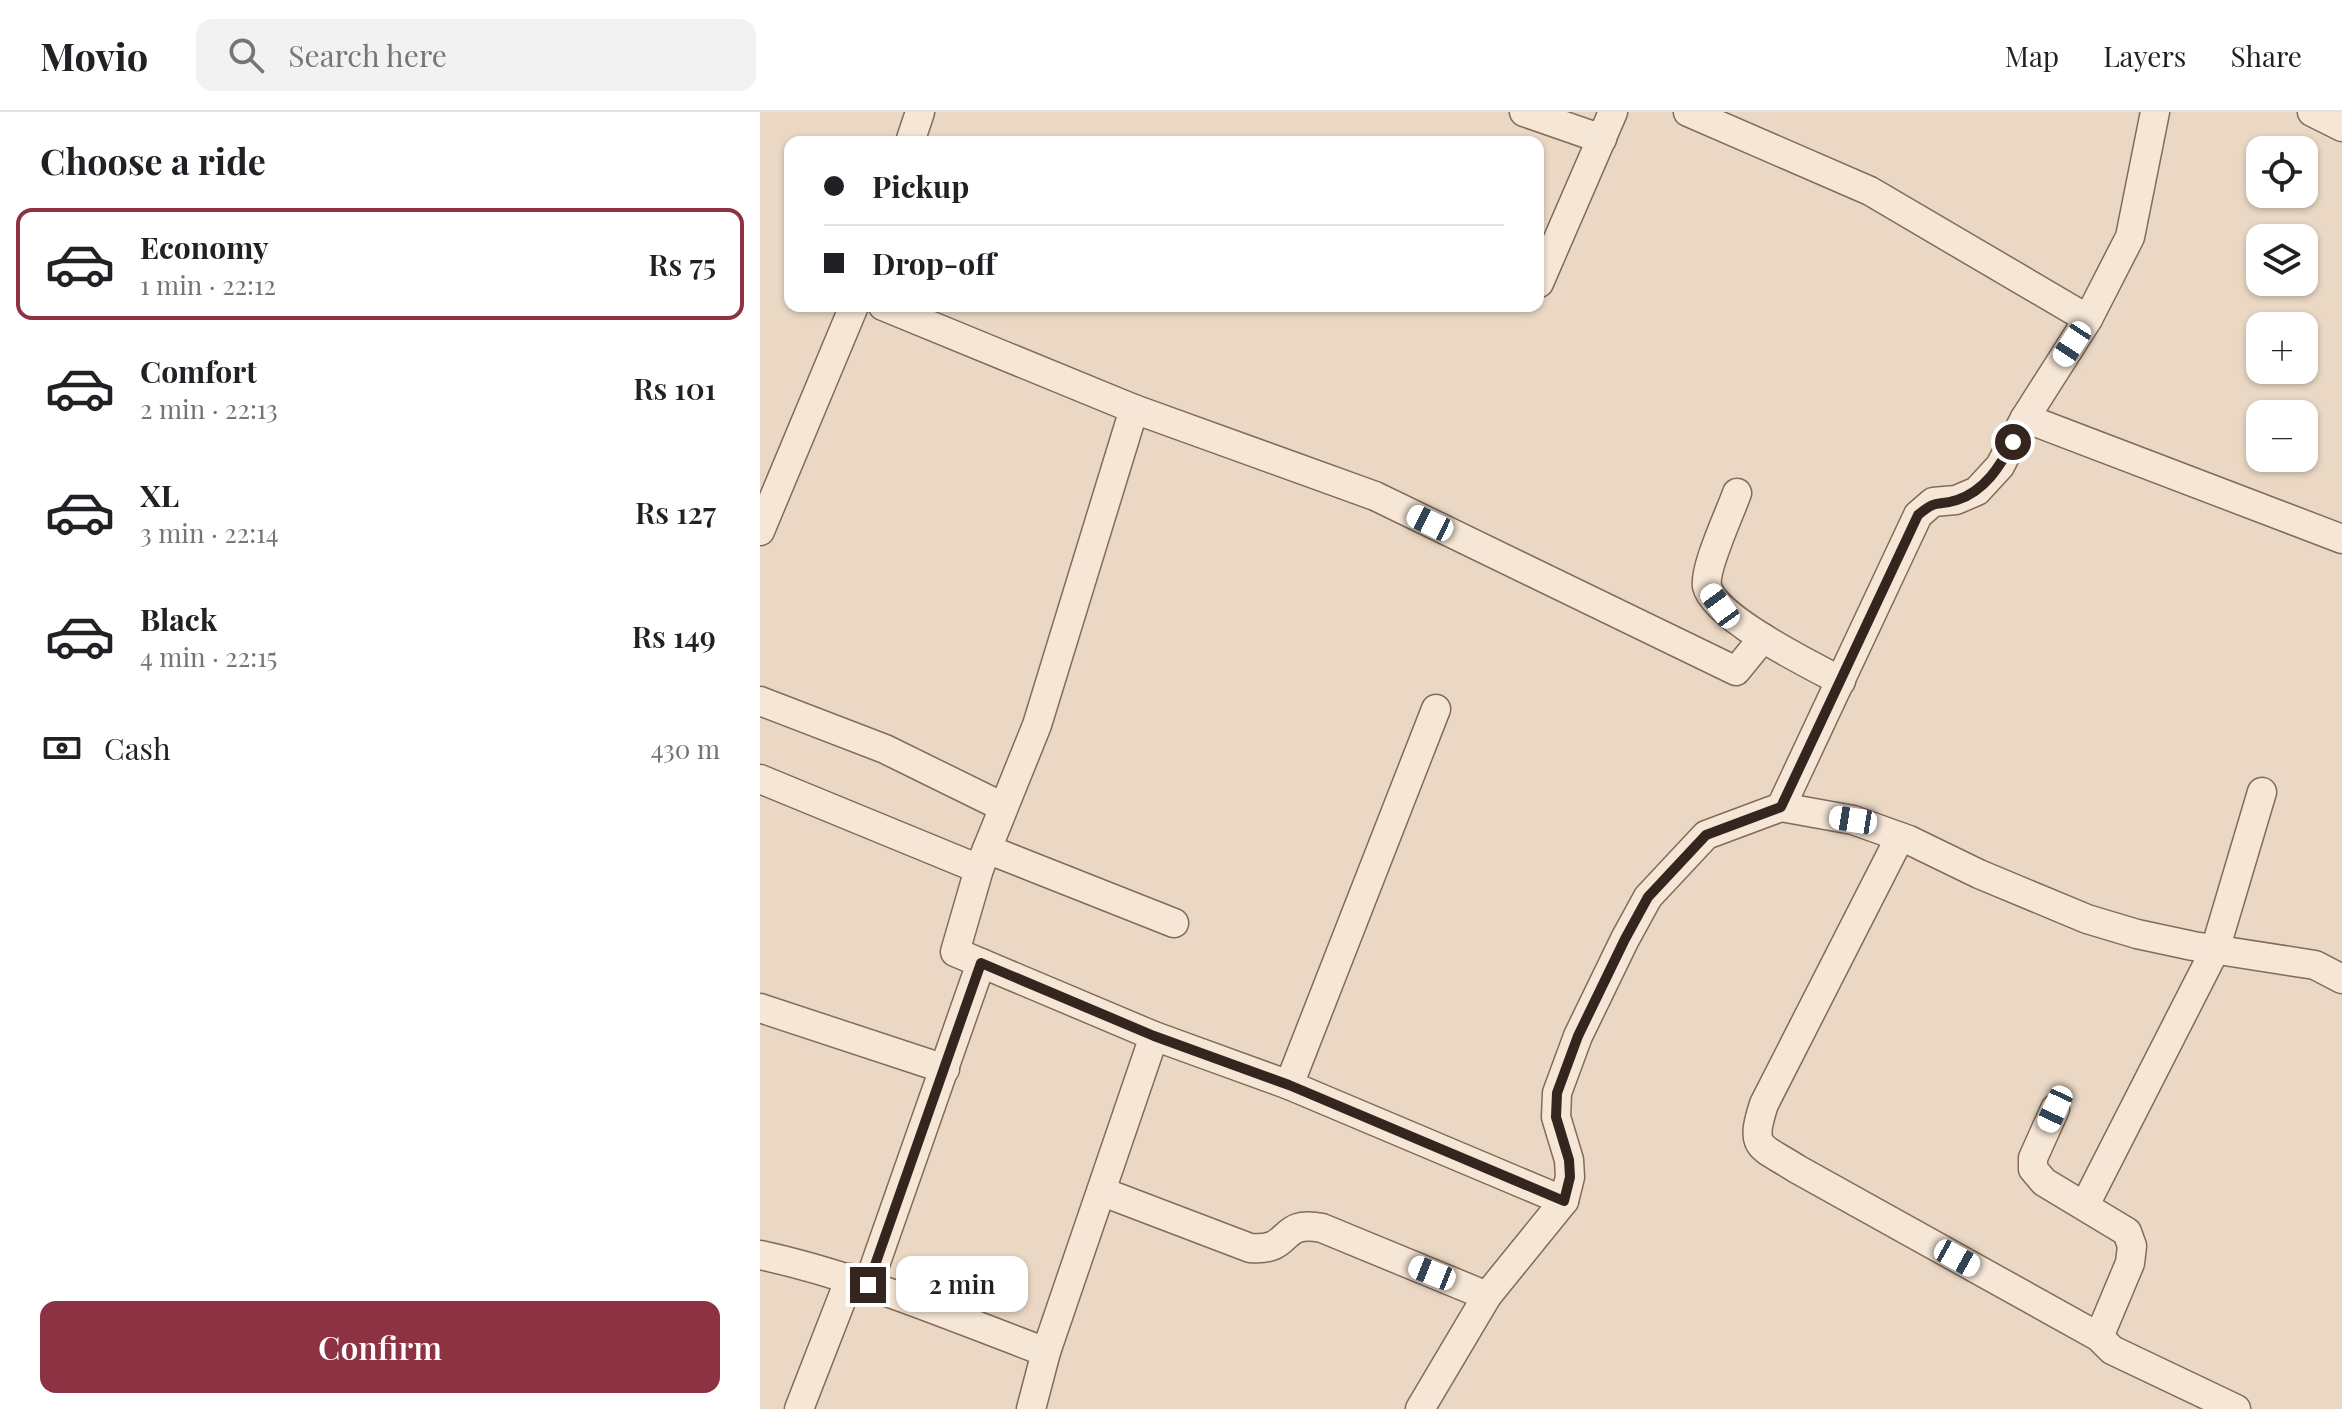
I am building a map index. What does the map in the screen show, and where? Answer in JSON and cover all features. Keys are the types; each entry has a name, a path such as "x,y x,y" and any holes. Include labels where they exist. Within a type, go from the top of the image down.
{"street":[{"path":"912,136 920,112"},
{"path":"1524,112 1602,139"},
{"path":"1544,272 1613,112"},
{"path":"1688,112 1870,191 2088,319"},
{"path":"2312,112 2342,127"},
{"path":"1781,807 1918,515 1933,502 1956,500 1977,491 2000,466 2025,418 2088,319 2130,237 2151,113"},
{"path":"760,531 851,312"},
{"path":"898,312 1134,409 1375,496 1736,671 1763,638"},
{"path":"1134,409 1037,725 983,859 955,952 1154,1036 1289,1085 1564,1201"},
{"path":"2025,418 2342,539"},
{"path":"1737,493 1708,572 1707,589 1720,606 1781,651 1841,681"},
{"path":"760,701 885,749 1003,807"},
{"path":"1289,1085 1436,709"},
{"path":"760,779 1174,923"},
{"path":"2085,1205 2215,950 2262,792"},
{"path":"1420,1409 1487,1296 1564,1201 1570,1177 1569,1160 1556,1117 1557,1093 1578,1036 1648,897 1706,835 1781,807 1853,820 1900,837 2087,919 2137,934 2315,965 2340,973"},
{"path":"1900,837 1764,1104 1756,1130 1757,1140 1797,1169 2099,1337 2112,1350 2220,1406"},
{"path":"799,1409 859,1282 945,1069 981,963"},
{"path":"760,1008 945,1069"},
{"path":"1031,1409 1046,1352 1154,1036"},
{"path":"2055,1109 2033,1158 2033,1169 2044,1182 2127,1232 2132,1246 2130,1263 2099,1337"},
{"path":"1103,1192 1250,1248 1265,1249 1279,1245 1291,1229 1304,1225 1322,1228 1487,1296"},
{"path":"760,1255 812,1266 1046,1352"}],"route":[{"path":"868,1285 981,963 1154,1036 1289,1085 1564,1201 1570,1177 1569,1160 1556,1117 1557,1093 1578,1036 1648,897 1706,835 1781,807 1918,515 1933,502 1956,500 1977,491 2000,466 2013,442"}]}
